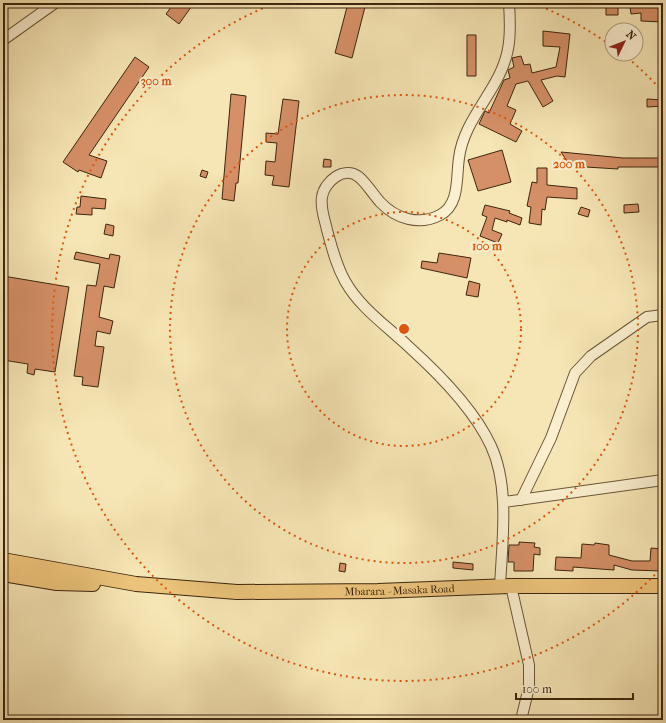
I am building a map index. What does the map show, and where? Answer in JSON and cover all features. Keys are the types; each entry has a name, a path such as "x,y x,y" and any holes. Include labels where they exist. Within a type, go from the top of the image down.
{"highway":[{"name":"Mbarara - Masaka Road","path":"3,560 136,584"},
{"name":"Mbarara - Masaka Road","path":"3,574 57,583 136,584 237,592 378,591 506,586 663,586"}],"street":[{"path":"3,40 54,3"},
{"path":"509,3 510,24 508,49 499,74 462,140 455,196 448,209 442,215 428,220 406,220 390,211 382,204 359,177 353,173 345,172 337,176 327,186 322,196 322,208 334,259 346,283 371,314 410,348 470,412 491,446 496,460 504,502 506,586 529,665 529,686 521,720"},
{"path":"521,500 551,438 575,373 581,365 591,356 647,317 663,315"},
{"path":"504,502 663,480"}],"building":[{"path":"174,3 194,3 179,24 166,14"},
{"path":"348,3 366,3 352,58 335,53"},
{"path":"612,3 618,3 618,15 606,15 606,7 612,7"},
{"path":"630,7 655,7 663,9 663,22 641,21 641,13 631,14"},
{"path":"543,31 570,34 565,77 557,76 541,80 553,101 543,107 528,81 516,84 507,106 516,110 510,124 522,131 516,142 479,124 485,111 489,113 504,80 510,78 508,70 514,67 512,58 521,56 524,65 530,64 532,73 556,67 560,47 543,46"},
{"path":"467,35 476,35 476,76 467,76"},
{"path":"135,57 149,67 89,155 107,161 101,178 79,170 78,172 63,162"},
{"path":"231,94 246,96 238,183 236,183 234,201 222,199"},
{"path":"283,99 299,101 289,187 272,185 274,176 265,175 266,161 275,162 277,143 266,142 266,133 278,134"},
{"path":"647,99 663,100 663,106 647,107"},
{"path":"502,150 511,182 478,191 468,160"},
{"path":"561,152 623,158 660,158 660,167 618,167 618,169 570,166"},
{"path":"324,159 331,160 331,167 323,167"},
{"path":"537,168 547,168 547,185 577,188 577,199 547,197 545,210 542,209 541,225 529,223 531,207 527,206 532,182 537,183"},
{"path":"202,170 208,172 206,178 200,176"},
{"path":"81,196 106,199 105,209 92,208 92,215 76,214 77,207 80,207"},
{"path":"638,204 639,212 624,213 624,205"},
{"path":"485,205 510,211 509,213 522,218 520,225 507,220 507,222 495,218 492,230 502,234 498,243 480,236 487,217 482,215"},
{"path":"581,207 590,210 588,217 578,214"},
{"path":"106,224 114,226 113,236 104,234"},
{"path":"76,252 109,259 110,254 120,256 114,288 104,286 99,317 113,321 110,334 97,331 95,346 104,347 98,387 82,385 83,377 74,376 87,285 96,286 100,264 74,259"},
{"path":"439,253 471,258 467,278 421,268 422,261 437,263"},
{"path":"3,276 69,287 55,372 35,369 34,375 27,373 28,364 3,360"},
{"path":"469,281 480,284 478,297 466,295"},
{"path":"519,542 535,543 534,547 540,548 540,555 534,554 533,571 514,571 514,562 508,562 509,545 519,545"},
{"path":"595,543 609,545 609,555 632,561 650,561 651,548 663,549 661,571 632,570 614,565 614,570 573,567 573,571 555,570 556,557 581,558 582,544 594,545"},
{"path":"453,562 473,564 473,570 453,568"},
{"path":"340,563 346,564 345,572 339,571"}]}
